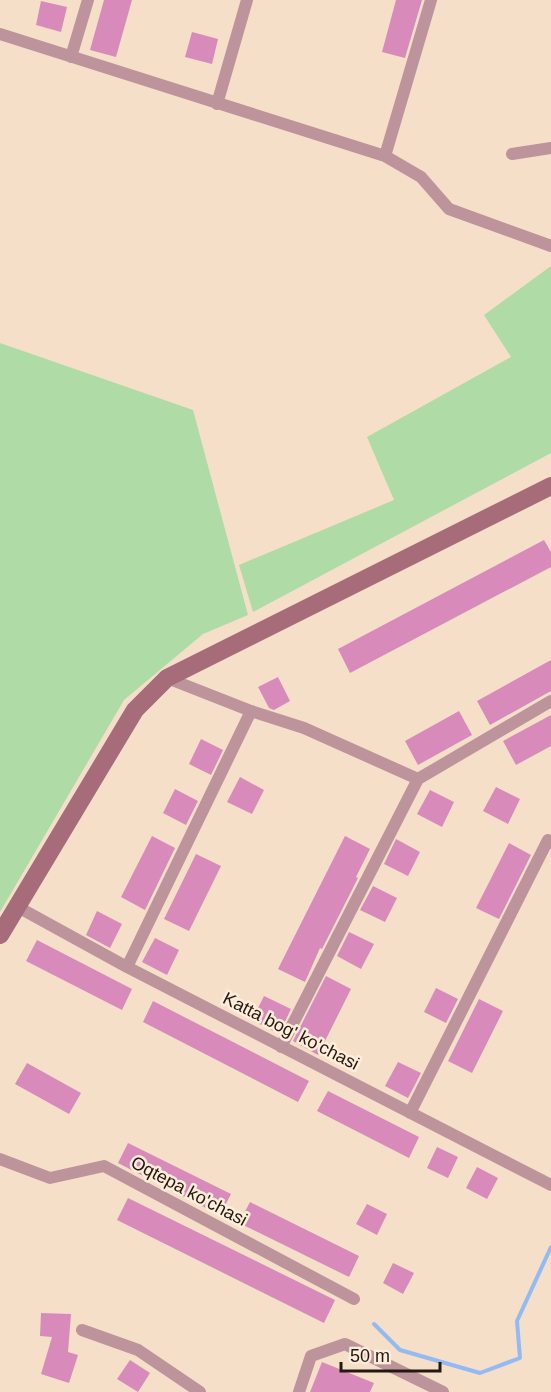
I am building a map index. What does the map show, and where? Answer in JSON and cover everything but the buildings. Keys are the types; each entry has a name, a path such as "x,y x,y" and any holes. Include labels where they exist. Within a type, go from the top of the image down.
{"main road":[{"path":"0,935 135,710 167,678 551,486"}],"street":[{"path":"71,57 88,0"},
{"path":"218,104 247,0"},
{"path":"385,156 431,0"},
{"path":"0,34 385,156 421,177 449,209 551,246"},
{"path":"512,154 551,148"},
{"path":"167,678 251,711 304,728 418,779"},
{"path":"281,1047 418,779 551,700"},
{"path":"127,967 251,711"},
{"path":"410,1113 548,840 551,843"},
{"name":"Katta bog' ko'chasi","path":"16,906 127,967 551,1185"},
{"name":"Oqtepa ko'chasi","path":"0,1160 50,1178 104,1166 354,1299"},
{"path":"82,1329 138,1350 200,1392"},
{"path":"299,1392 311,1356 345,1344 443,1392"}],"green space":[{"path":"551,266 551,453 253,612 239,565 394,500 367,437 511,357 484,315"},
{"path":"0,343 193,410 248,615 203,634 124,700 0,912"}],"waterway":[{"path":"374,1324 400,1350 480,1373 520,1358 517,1321 551,1247"}]}
